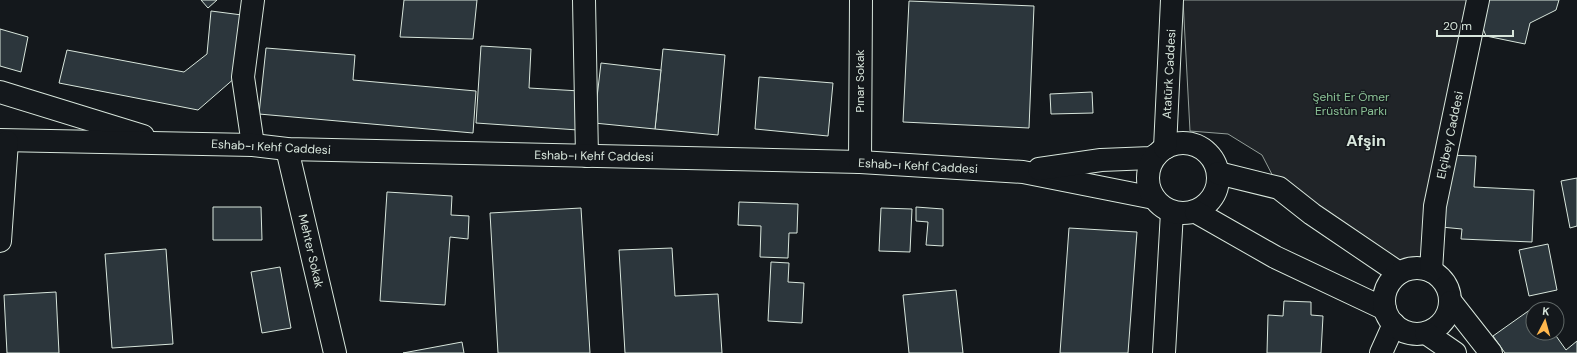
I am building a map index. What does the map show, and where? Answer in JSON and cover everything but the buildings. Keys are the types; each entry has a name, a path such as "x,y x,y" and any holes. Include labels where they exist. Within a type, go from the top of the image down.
{"street":[{"path":"253,0 243,77 253,145"},
{"path":"584,0 587,156"},
{"name":"Pınar Sokak","path":"860,162 861,0"},
{"name":"Atatürk Caddesi","path":"1161,152 1172,0"},
{"name":"Elçibey Caddesi","path":"1432,270 1434,206 1478,0"},
{"path":"0,92 165,143"},
{"path":"0,241 3,141 165,143"},
{"name":"Eshab-ı Kehf Caddesi","path":"165,143 253,145 287,149 860,162 1023,172"},
{"path":"1023,172 1101,160 1151,158 1176,144 1187,143 1198,146 1208,153 1214,162 1218,173 1218,185 1214,197 1206,206 1196,212"},
{"name":"Mehter Sokak","path":"287,149 335,353"},
{"path":"1161,152 1150,165 1148,176 1149,188 1154,198 1161,206 1172,212 1196,212 1275,257 1389,316 1406,333 1426,333 1435,329 1443,322 1448,313 1451,302 1450,293 1440,276 1432,270 1410,268 1399,273 1392,280 1386,288 1384,298 1389,316 1381,353"},
{"path":"1023,172 1154,198"},
{"path":"1218,173 1280,188 1312,214 1399,273"},
{"path":"1164,353 1172,212"},
{"path":"1451,302 1491,353"},
{"path":"1426,333 1455,353"}],"green space":[{"name":"Şehit Er Ömer Erüstün Parkı","path":"1183,0 1478,0 1421,268 1410,268 1399,273 1279,188 1262,155 1228,134 1190,131"}],"district":[{"name":"Afşin","path":"1366,140"}]}
